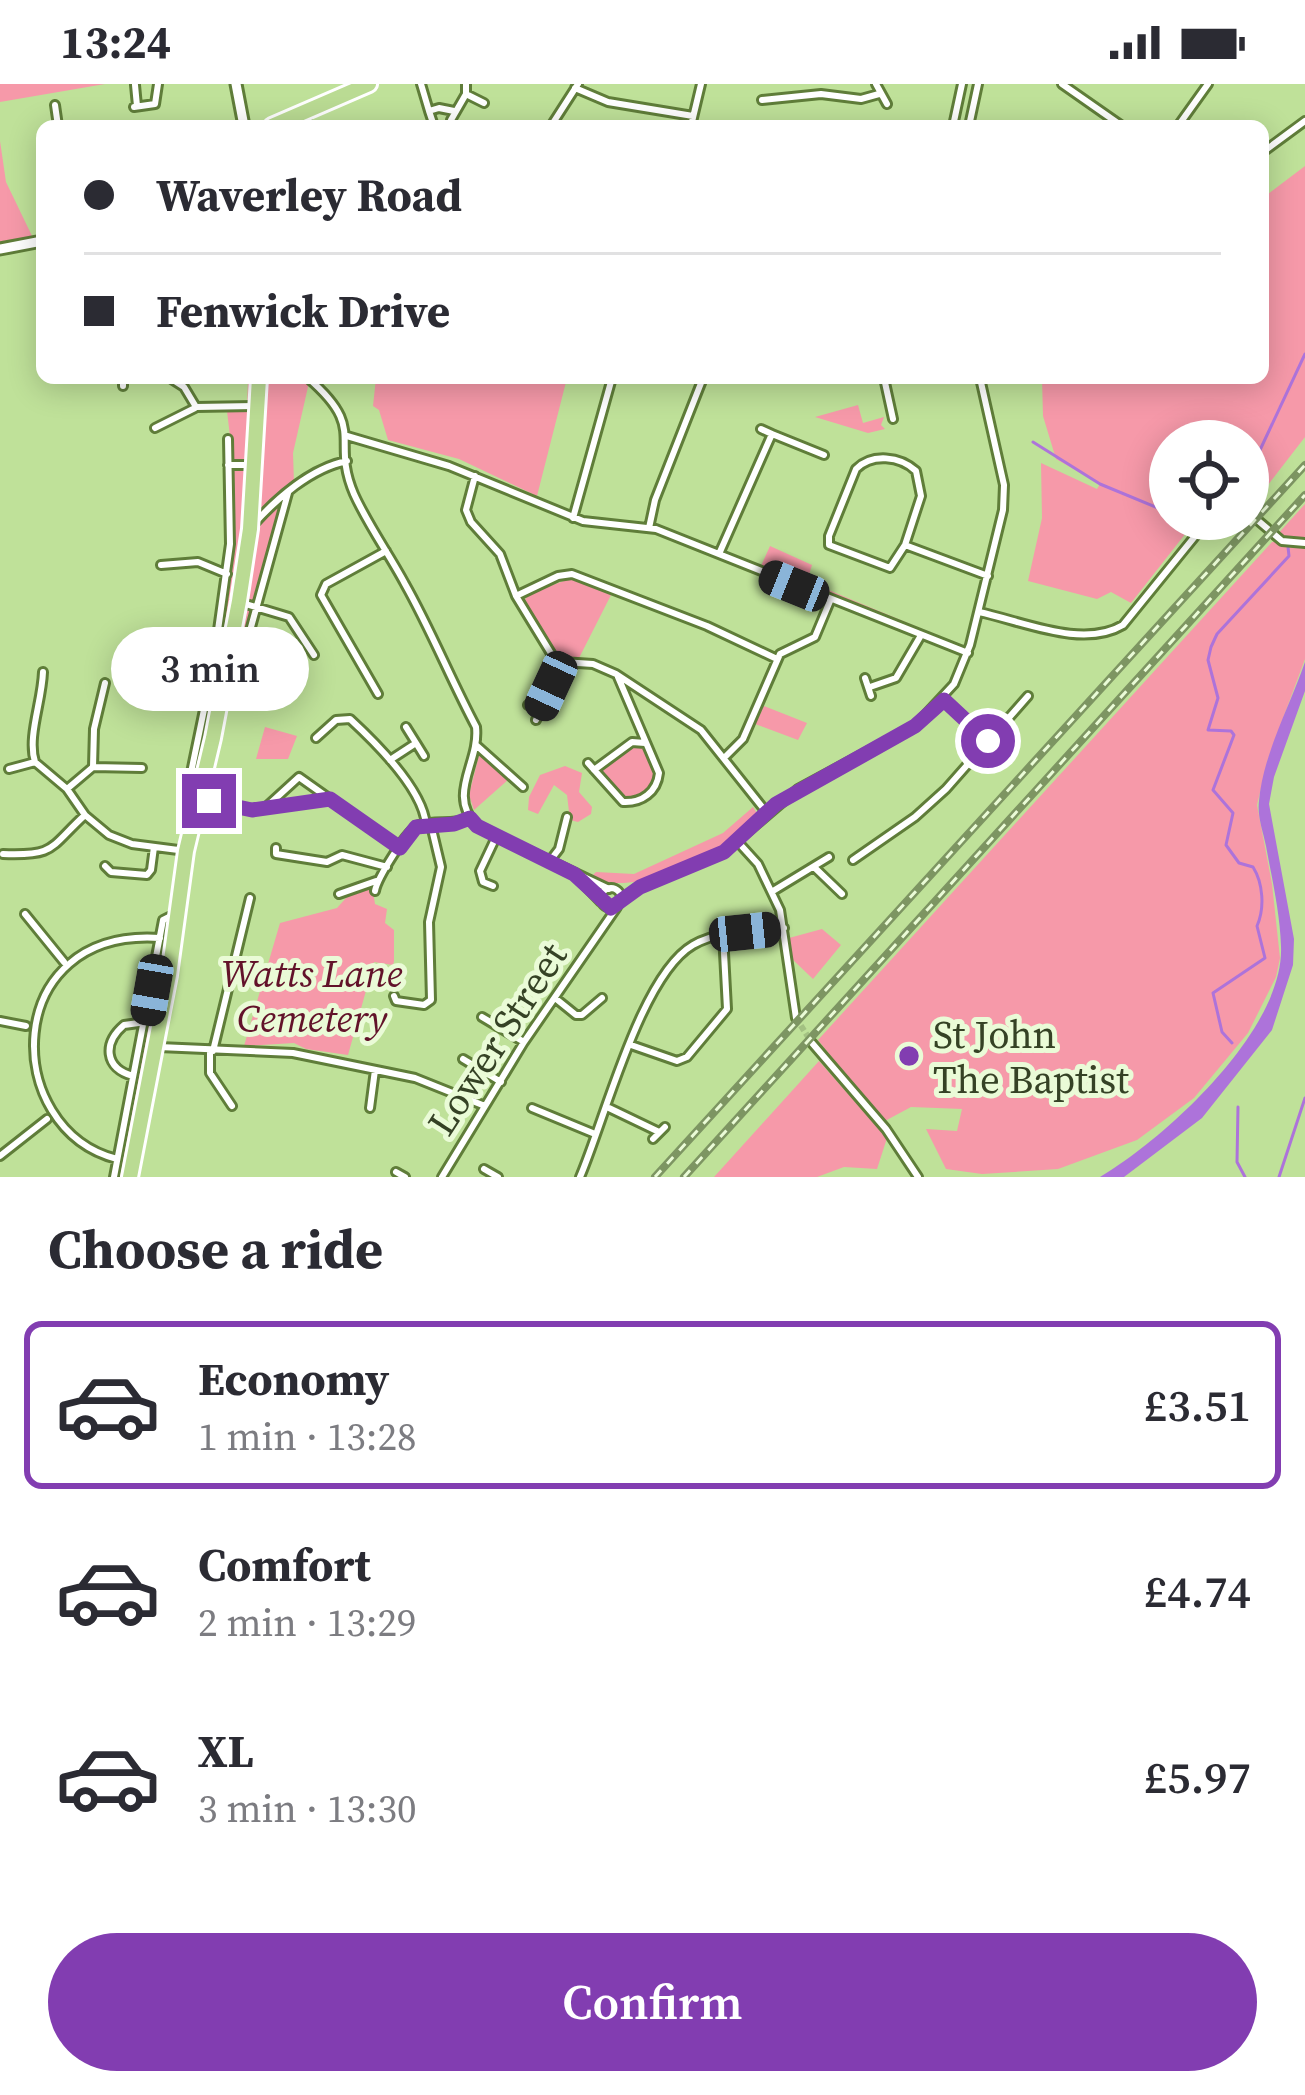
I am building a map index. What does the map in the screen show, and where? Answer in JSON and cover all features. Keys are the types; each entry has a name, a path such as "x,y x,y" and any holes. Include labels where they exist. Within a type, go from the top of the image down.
{"highway":[{"path":"307,120 364,85"},
{"path":"130,1177 206,737 235,661 235,621 253,496 259,384"}],"main road":[{"path":"236,84 243,120"},
{"path":"0,249 36,243"}],"street":[{"path":"135,86 136,107 155,104 158,84"},
{"path":"421,84 432,120"},
{"path":"429,111 453,115 466,94 466,84"},
{"path":"692,120 700,84"},
{"path":"876,84 886,104"},
{"path":"954,120 962,84"},
{"path":"970,120 978,84"},
{"path":"1062,84 1113,120"},
{"path":"1182,120 1208,84"},
{"path":"555,120 577,86 608,102 688,120"},
{"path":"466,94 484,103"},
{"path":"766,103 821,94 862,99 879,94"},
{"path":"56,105 57,120"},
{"path":"1269,148 1305,121"},
{"path":"179,384 196,407"},
{"path":"317,384 340,412 354,494 476,727 463,796 470,818 536,860 549,862 620,894 618,904 603,904 574,874"},
{"path":"573,518 610,384"},
{"path":"649,527 655,500 702,384"},
{"path":"885,384 893,420"},
{"path":"611,889 640,887 724,852 798,789 915,726 944,700 968,653 1003,510 1004,485 980,384"},
{"path":"155,428 173,423 196,407 257,406"},
{"path":"761,429 818,456"},
{"path":"719,554 772,434"},
{"path":"346,436 476,476 573,518 649,527 968,653"},
{"path":"221,693 216,640 230,544 228,439"},
{"path":"898,460 919,477 921,496 905,545 894,565 882,568 830,545 829,536 856,469 864,462 898,460"},
{"path":"230,544 249,537 269,506 331,464 346,461"},
{"path":"228,465 254,466"},
{"path":"476,476 466,510 471,523 500,554 543,644 562,662 592,664 616,674 701,730 767,814"},
{"path":"148,638 185,634 216,640 235,661 258,605 288,493"},
{"path":"253,496 269,506"},
{"path":"1269,531 1282,542 1305,543"},
{"path":"979,612 1080,635 1107,634 1123,625 1192,540"},
{"path":"905,545 988,576"},
{"path":"378,694 320,595 326,584 386,550"},
{"path":"161,565 198,562 227,574"},
{"path":"517,596 572,574 707,626 777,659"},
{"path":"724,758 743,739 777,659 786,648 814,637 830,601"},
{"path":"239,602 289,617 314,655"},
{"path":"218,628 235,621"},
{"path":"865,678 870,692 896,678 920,637"},
{"path":"536,720 562,662"},
{"path":"616,674 659,773 656,788 635,802 623,802 591,766 632,742 645,743"},
{"path":"39,678 40,709 31,737 35,762 67,789 85,815 118,840 186,850"},
{"path":"93,767 94,729 108,687"},
{"path":"853,860 915,817 1028,696"},
{"path":"944,700 988,741"},
{"path":"528,705 540,710"},
{"path":"316,738 336,720 347,718 390,760 421,806 441,867 430,922 431,1000"},
{"path":"632,742 638,726"},
{"path":"406,727 424,756"},
{"path":"203,823 194,772 206,737"},
{"path":"390,760 416,743"},
{"path":"476,745 523,787"},
{"path":"10,769 35,762"},
{"path":"67,789 93,767 136,770"},
{"path":"264,809 299,777 400,848"},
{"path":"198,797 264,809 330,799"},
{"path":"3,854 42,854 85,815"},
{"path":"549,862 559,849 567,817"},
{"path":"374,891 410,831 470,818"},
{"path":"493,886 483,882 480,871 497,835"},
{"path":"738,842 773,891 784,928 796,1018"},
{"path":"16,855 17,844"},
{"path":"108,872 150,873 154,846"},
{"path":"276,848 276,854 328,862 342,855 387,867"},
{"path":"773,891 829,857"},
{"path":"814,867 842,895"},
{"path":"339,894 376,881"},
{"name":"Lower Street","path":"442,1177 599,931 618,904 640,887"},
{"name":"Lower Street","path":"599,931 602,895 611,889"},
{"path":"232,1106 210,1073 250,898"},
{"path":"25,914 64,962"},
{"path":"114,1177 163,920 177,915"},
{"path":"580,1177 648,1001 669,964 692,945 723,934 784,928"},
{"path":"631,1046 676,1061 686,1057 724,1014 728,1001 723,934"},
{"path":"25,1042 26,1026 45,984 64,962 107,940 160,938"},
{"path":"555,998 582,1015 602,998"},
{"path":"394,1000 424,1005 431,1000"},
{"path":"431,1000 439,1006"},
{"path":"482,1017 524,1042"},
{"path":"0,1021 26,1026"},
{"path":"134,1077 116,1068 109,1049 120,1027 146,1022"},
{"path":"812,1043 886,1129 918,1177"},
{"path":"155,1046 293,1053 415,1078 485,1106"},
{"path":"463,1059 500,1082"},
{"path":"370,1108 375,1069"},
{"path":"37,1104 78,1147 117,1159"},
{"path":"608,1107 659,1133"},
{"path":"532,1108 597,1135"},
{"path":"0,1156 47,1119"},
{"path":"484,1169 498,1177"},
{"path":"396,1172 405,1177"}],"green space":[{"path":"0,84 105,84 0,102"},
{"path":"0,141 6,182 33,238 0,244"},
{"path":"1305,166 1305,437 1269,484 1269,420 1149,420 1149,540 1180,540 1131,603 1111,592 1097,599 1028,581 1042,518 1041,463 1097,489 1100,484 1056,459 1043,416 1042,384 1269,384 1269,193"},
{"path":"248,384 309,384 293,453 294,483 281,496 241,660 226,655 195,797 188,795 217,652 229,556 232,460 227,411 247,410"},
{"path":"375,384 565,384 537,496 459,459 388,440 379,410 373,406"},
{"path":"858,405 863,423 884,417 881,425 885,429 868,433 815,417"},
{"path":"1305,504 1305,659 1268,759 1257,805 1280,958 1276,977 1248,1033 1194,1098 1137,1140 1058,1169 982,1174 946,1169 926,1129 957,1131 962,1109 911,1107 883,1122 818,1040 1272,542 1280,541 1276,536"},
{"path":"770,546 812,565 807,581 922,629 920,634 761,566"},
{"path":"572,578 611,595 578,660 551,647 525,600 528,594"},
{"path":"764,706 807,723 798,740 755,724"},
{"path":"265,727 297,736 288,759 256,759"},
{"path":"636,744 644,746 657,775 654,788 626,801 601,768"},
{"path":"479,755 486,755 509,779 474,810 469,795"},
{"path":"565,766 582,773 579,792 592,807 591,814 578,822 570,820 567,795 554,785 538,814 528,810 540,775"},
{"path":"753,807 758,815 745,829 681,868 632,882 591,877 596,872 634,874 723,833"},
{"name":"Watts Lane Cemetery","path":"372,885 375,904 387,909 385,923 394,930 394,961 393,965 374,962 348,1055 294,1043 244,1046 280,923 337,908"},
{"path":"169,919 173,921 126,1177 117,1177"},
{"path":"822,929 841,945 813,979 790,957 789,938"},
{"path":"819,1061 887,1138 877,1169 844,1167 817,1177 714,1177"}],"shaded area":[{"path":"1305,662 1305,691 1269,804 1294,939 1293,965 1272,1030 1202,1118 1124,1177 1100,1177 1187,1109 1217,1078 1264,1012 1277,978 1281,946 1259,801 1271,748"}],"waterway":[{"path":"1269,431 1305,354"},
{"path":"1033,442 1100,484 1149,504"},
{"path":"1232,1043 1222,1032 1213,993 1265,958 1257,926 1262,896 1253,867 1239,863 1226,845 1233,813 1213,790 1234,735 1208,730 1218,698 1208,660 1217,634 1289,556 1288,547"},
{"path":"1279,1177 1305,1098"},
{"path":"1238,1107 1237,1162 1245,1177"}],"tunnel":[{"path":"796,1018 812,1043"}],"railway":[{"path":"655,1177 1305,465"},
{"path":"684,1177 1305,495"}],"place":[{"name":"St John The Baptist","path":"909,1056"}],"route":[{"path":"209,801 252,810 330,799 400,848 419,825 454,824 470,818 477,826 574,874 611,908 640,887 724,852 776,804 915,726 944,700 988,741"}]}
